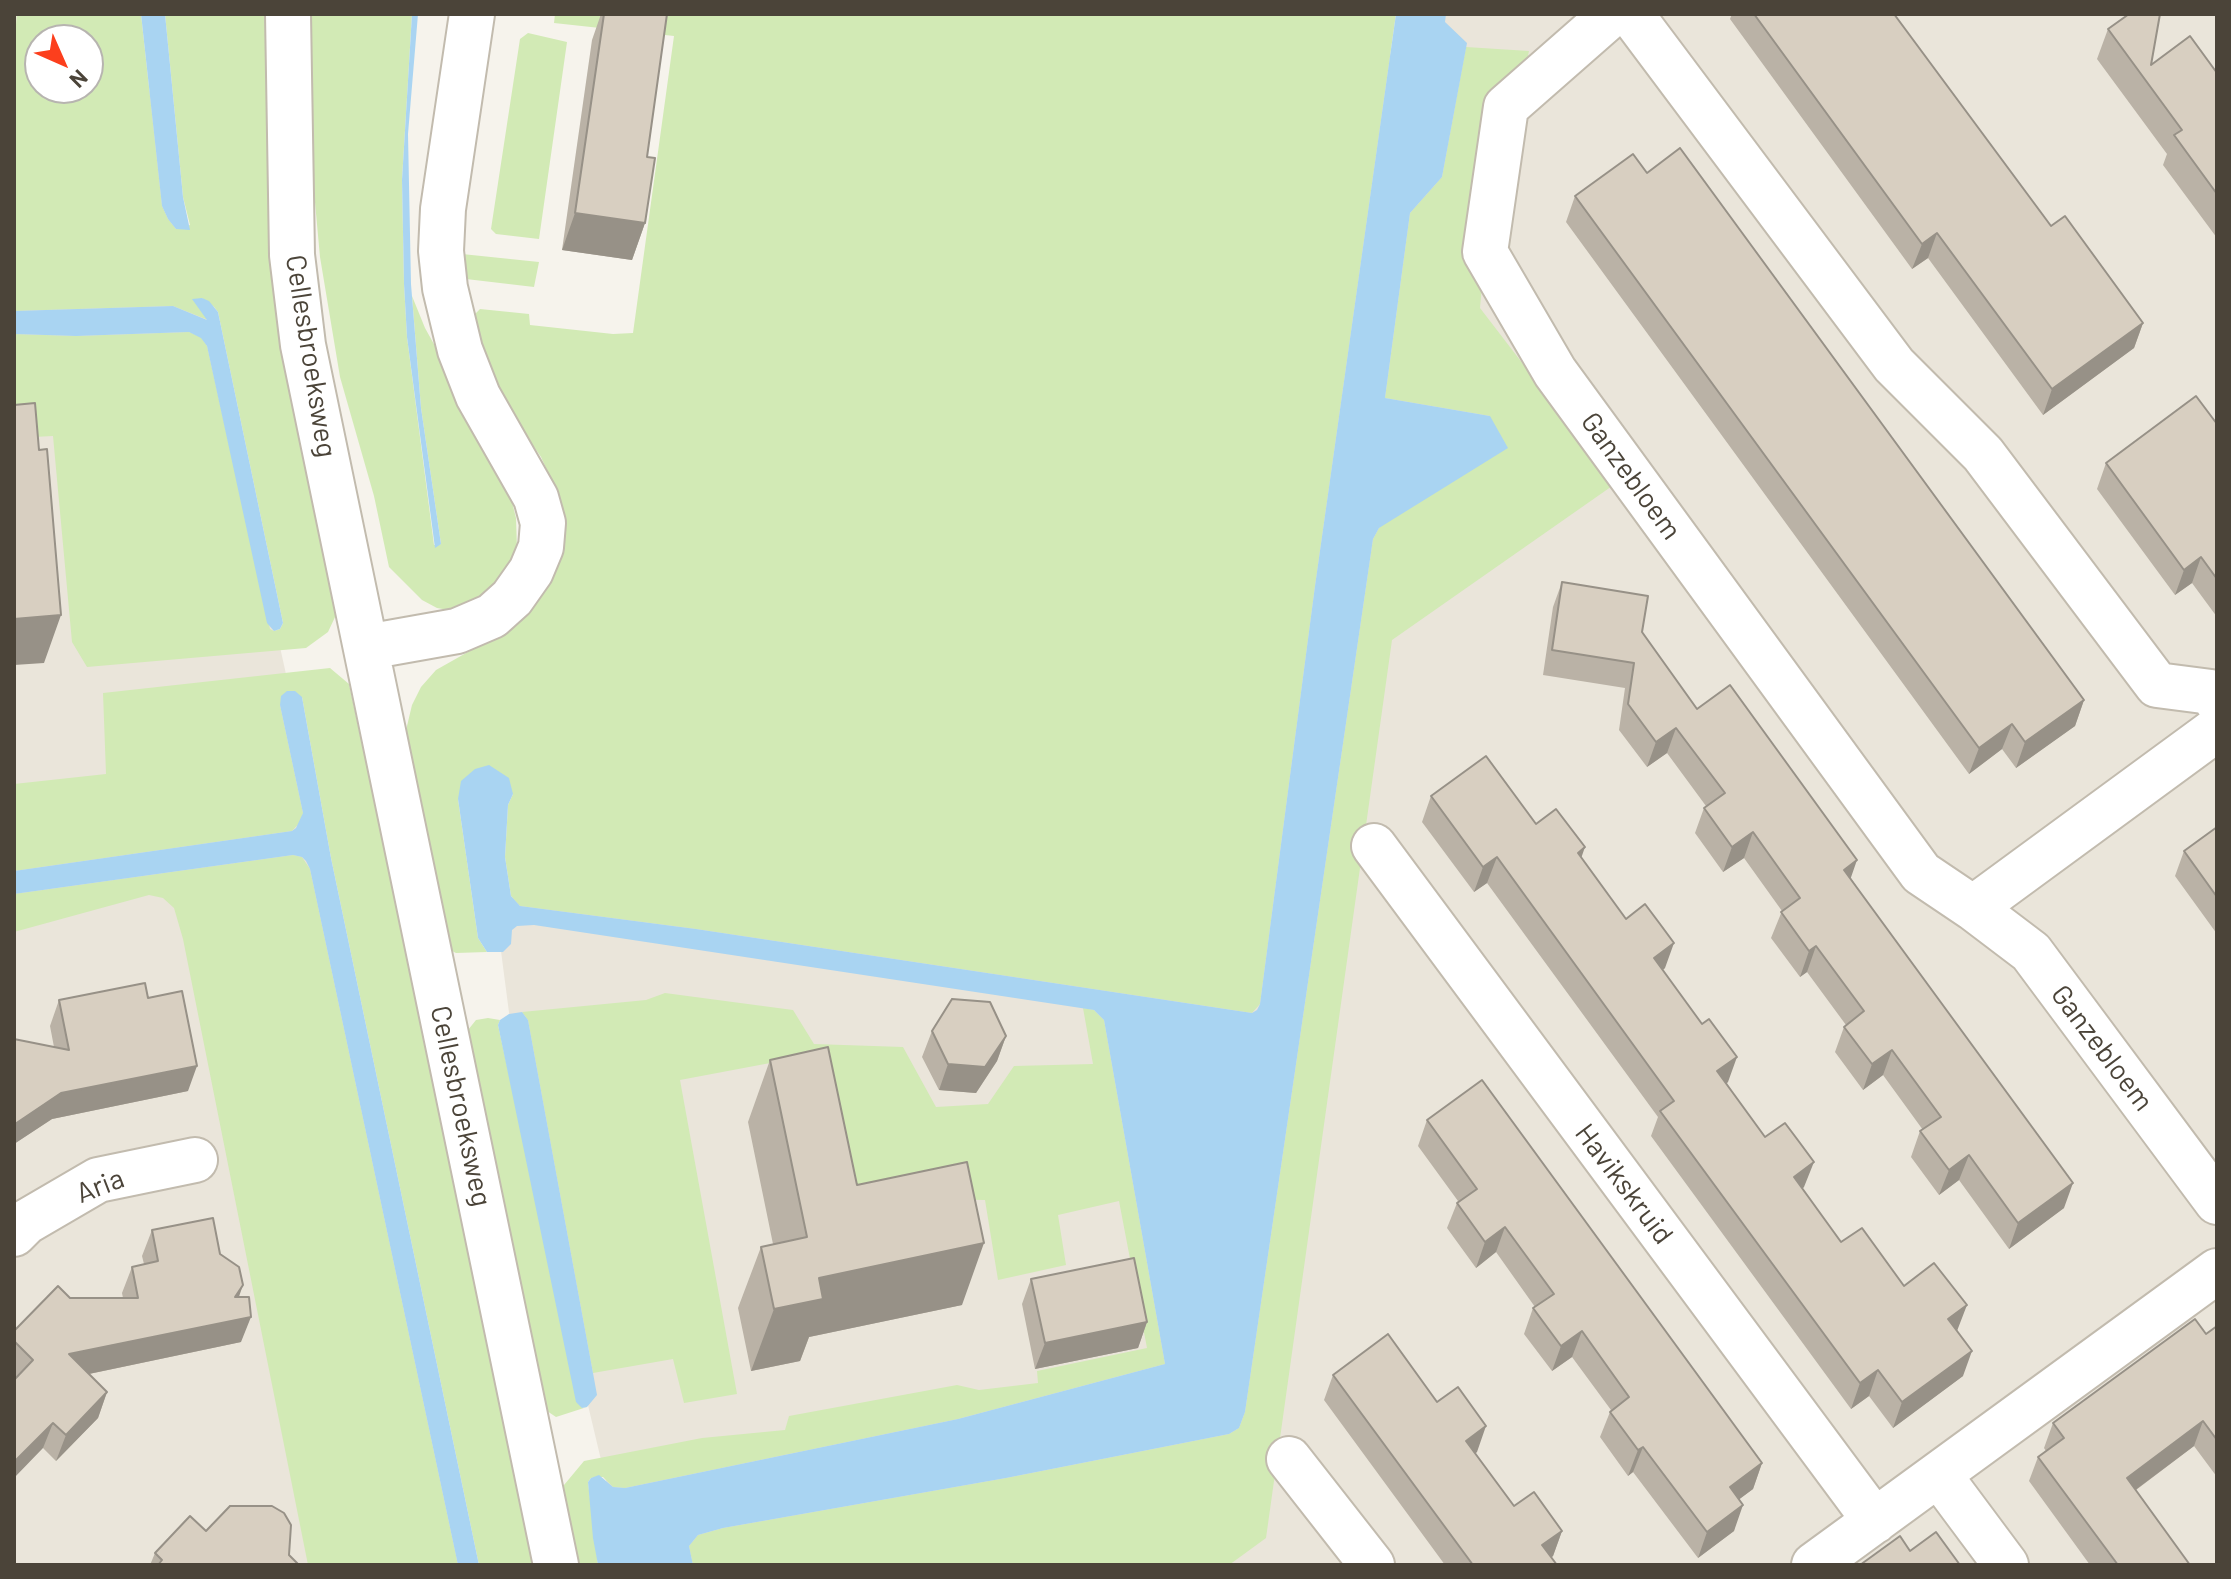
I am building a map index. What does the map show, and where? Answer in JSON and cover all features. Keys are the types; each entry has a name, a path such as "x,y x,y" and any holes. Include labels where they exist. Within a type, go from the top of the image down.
{"street":[{"name":"Cellesbroeksweg","path":"288,14 292,255 303,345 556,1565"},
{"path":"367,647 457,631 492,616 512,598 531,571 541,547 543,523 536,498 478,396 460,350 445,288 441,251 443,209 472,14"},
{"name":"Ganzebloem","path":"1612,14 1506,107 1485,252 1555,372 1921,873 2031,952 2217,1202"},
{"path":"1631,14 1894,365 1983,454 2157,685 2211,692 2217,701"},
{"path":"1973,908 2217,729"},
{"name":"Havikskruid","path":"1374,846 1875,1521"},
{"name":"Aria","path":"14,1234 26,1222 98,1180 195,1160"},
{"path":"1814,1565 2217,1271"},
{"path":"1289,1459 1372,1565"},
{"path":"1939,1475 2006,1565"}],"shaded area":[{"path":"14,14 130,14 208,320 293,706 471,1565 14,1565"},
{"path":"1432,14 2217,14 2217,1565 626,1565 582,1380 510,1020 496,913"}],"green space":[{"path":"17,14 141,14 162,206 176,229 190,225 183,197 165,14 267,14 336,615 328,632 306,648 87,667 72,642 53,436 14,438 14,334 76,336 189,332 201,337 207,346 270,629 280,629 283,623 218,312 214,307 202,298 208,320 173,306 14,311 14,46"},
{"path":"304,14 412,14 402,180 404,284 407,337 434,545 441,544 421,408 412,296 425,328 504,470 516,518 517,549 501,580 476,605 460,612 437,608 422,600 389,567 374,496 340,377 320,257 309,137"},
{"path":"555,14 1396,14 1260,1004 1252,1013 696,929 520,906 511,896 505,857 508,805 513,794 458,799 478,938 487,952 456,953 448,949 405,747 412,705 421,687 436,670 498,635 557,505 551,479 541,457 515,420 497,385 473,316 480,309 529,314 530,325 613,334 633,333 674,36 554,23"},
{"path":"528,33 567,42 539,239 496,234 491,229 520,39"},
{"path":"1466,47 1529,51 1485,252 1480,308 1615,484 1392,640 1266,1538 1229,1565 693,1565 689,1546 698,1535 723,1528 1006,1478 1229,1434 1239,1428 1245,1412 1373,539 1379,528 1490,416 1385,398 1410,213 1442,177"},
{"path":"462,254 539,262 534,287 466,279"},
{"path":"330,668 349,684 539,1565 479,1565 331,858 302,697 280,705 303,813 302,820 292,831 14,871 14,784 106,774 103,693"},
{"path":"293,855 302,857 310,869 458,1565 308,1565 183,939 174,908 163,898 149,895 14,932 14,894"},
{"path":"665,993 793,1010 814,1044 903,1047 936,1107 988,1104 1014,1066 1093,1064 1083,1008 1094,1010 1104,1020 1165,1364 958,1419 625,1488 613,1487 603,1477 591,1478 588,1482 598,1565 574,1565 561,1502 564,1485 584,1461 702,1438 785,1430 789,1416 957,1385 979,1390 1038,1383 1037,1371 1147,1348 1119,1201 1058,1215 1066,1265 998,1280 985,1200 920,1199 840,1215 802,1057 680,1080 737,1394 684,1403 673,1359 593,1373 528,1020 522,1012 646,1000"},
{"path":"476,1020 500,1020 498,1025 582,1408 587,1407 556,1417 544,1409 468,1035"}],"water":[{"path":"141,14 165,14 183,197 190,230 176,229 162,206"},
{"path":"412,14 418,14 408,134 411,284 421,408 441,544 435,548 407,337 404,284 402,180"},
{"path":"1396,14 1446,14 1445,22 1467,43 1442,177 1410,213 1385,398 1490,416 1508,448 1379,528 1373,539 1245,1412 1239,1428 1229,1434 1006,1478 723,1528 698,1535 689,1546 693,1565 598,1565 588,1482 599,1475 613,1487 625,1488 958,1419 1165,1364 1104,1020 1094,1010 534,925 517,926 512,930 511,944 503,952 487,952 478,938 458,799 461,781 475,769 489,765 509,778 513,794 508,805 505,857 511,896 520,906 696,929 1252,1013 1257,1010"},
{"path":"202,298 218,312 283,623 280,629 274,631 267,623 207,346 201,338 189,332 76,336 14,334 14,311 173,306 207,320 192,299"},
{"path":"287,691 295,691 302,697 331,858 479,1565 458,1565 306,861 293,855 14,894 14,871 292,831 303,813 280,705 281,696"},
{"path":"522,1012 528,1020 597,1395 587,1407 582,1408 576,1402 498,1025 509,1014"}],"building":[{"path":"604,14 667,14 647,157 655,158 645,223 575,213"},
{"path":"1754,14 1894,14 2051,226 2065,216 2143,323 2052,389 1937,233 1922,244"},
{"path":"2129,14 2160,14 2151,65 2190,36 2217,73 2217,194 2174,135 2182,130 2108,29"},
{"path":"1680,148 2084,700 2025,742 2012,724 1979,748 1575,196 1633,154 1647,173"},
{"path":"2196,396 2217,424 2217,579 2201,557 2184,570 2106,463"},
{"path":"35,403 39,450 47,449 61,615 14,619 14,405"},
{"path":"1562,582 1648,596 1642,632 1697,709 1730,685 1857,860 1844,870 2073,1183 2018,1223 1969,1155 1949,1170 1920,1131 1941,1117 1892,1050 1872,1064 1844,1027 1864,1011 1816,946 1809,951 1781,912 1800,898 1753,832 1732,847 1704,808 1725,793 1676,728 1656,742 1628,704 1634,663 1552,650"},
{"path":"1486,756 1536,824 1556,809 1585,847 1578,853 1626,919 1645,904 1674,943 1654,958 1702,1024 1709,1019 1737,1057 1717,1071 1765,1137 1785,1123 1814,1162 1794,1177 1841,1242 1862,1228 1904,1286 1934,1263 1967,1305 1948,1319 1972,1351 1902,1402 1878,1370 1860,1383 1660,1111 1674,1101 1497,857 1483,867 1431,796"},
{"path":"2217,827 2217,897 2184,851"},
{"path":"145,983 148,998 182,991 197,1066 61,1093 15,1124 14,1039 69,1050 59,1000"},
{"path":"952,999 990,1002 1006,1036 985,1067 948,1064 932,1031"},
{"path":"828,1047 857,1185 967,1162 984,1243 819,1278 823,1299 774,1309 761,1247 807,1237 770,1060"},
{"path":"1482,1080 1762,1463 1730,1487 1743,1505 1707,1532 1643,1447 1638,1450 1610,1412 1629,1397 1582,1331 1561,1346 1533,1308 1554,1294 1505,1227 1485,1242 1457,1203 1477,1189 1427,1120"},
{"path":"213,1218 220,1254 239,1267 243,1285 235,1297 249,1297 251,1317 69,1354 107,1392 66,1435 53,1423 14,1462 14,1380 33,1360 14,1341 14,1331 58,1286 70,1298 138,1298 132,1267 158,1261 152,1230"},
{"path":"1134,1258 1147,1322 1045,1343 1031,1279"},
{"path":"2195,1319 2206,1334 2217,1326 2217,1440 2203,1421 2127,1478 2190,1565 2118,1565 2038,1457 2064,1438 2053,1423"},
{"path":"1388,1334 1437,1402 1458,1387 1486,1426 1466,1441 1514,1506 1534,1492 1562,1531 1542,1545 1557,1565 1473,1565 1333,1375"},
{"path":"230,1506 272,1506 284,1513 291,1525 289,1555 299,1565 158,1565 162,1560 155,1553 190,1516 206,1531"},
{"path":"1936,1532 1960,1565 1860,1565 1900,1536 1910,1551"}]}
